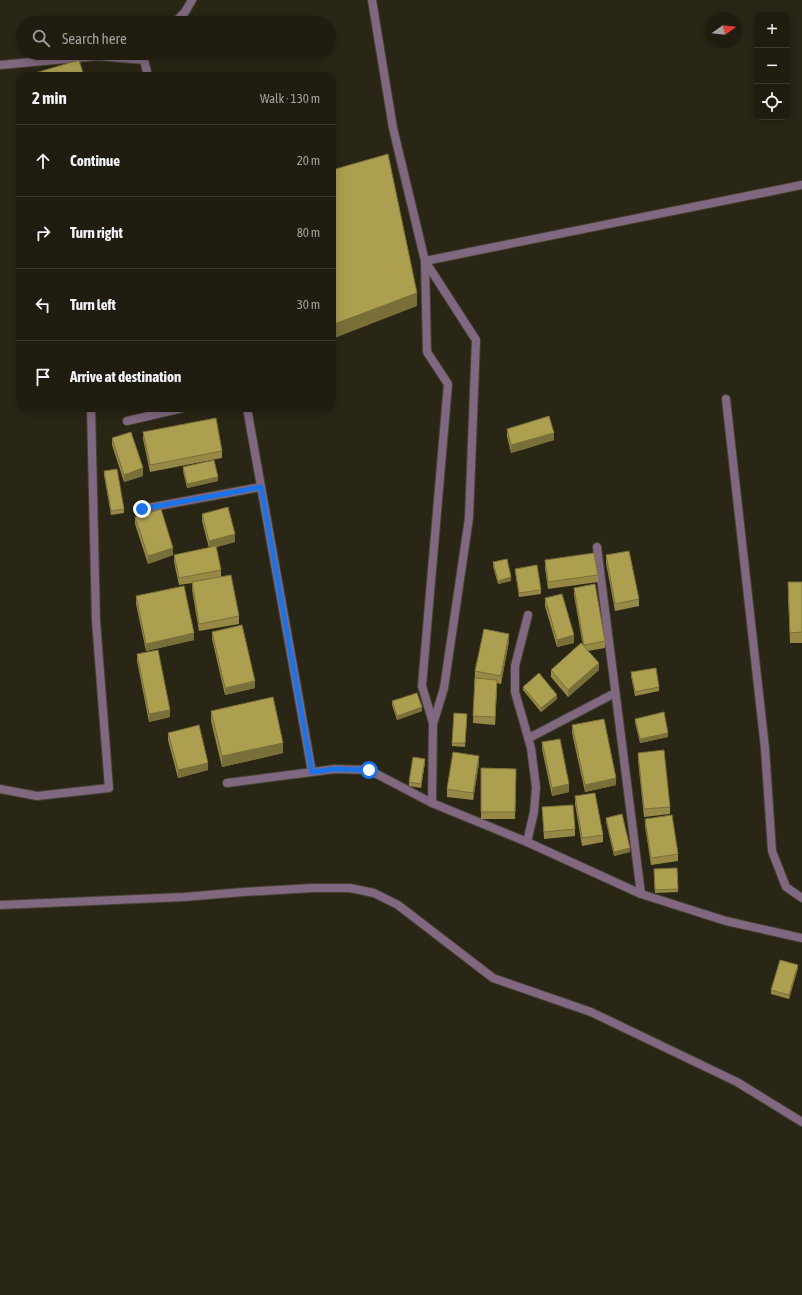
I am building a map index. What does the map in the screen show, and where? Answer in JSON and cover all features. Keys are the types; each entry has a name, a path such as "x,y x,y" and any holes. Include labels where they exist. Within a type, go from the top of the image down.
{"street":[{"path":"181,16 192,0"},
{"path":"372,0 393,128 425,261 427,352 448,384 422,686 433,724"},
{"path":"0,65 54,60"},
{"path":"145,60 147,72"},
{"path":"425,261 802,185"},
{"path":"425,261 476,340 468,518 444,688 433,724 432,803"},
{"path":"726,398 765,748 772,851 786,887 802,898"},
{"path":"0,790 37,796 109,788 96,621 90,412"},
{"path":"127,421 166,412"},
{"path":"248,412 312,772"},
{"path":"142,509 261,487"},
{"path":"597,547 641,894"},
{"path":"527,842 534,812 536,787 529,738 515,692 515,666 528,615"},
{"path":"529,738 616,693"},
{"path":"227,784 335,769 369,770 432,803 527,842 641,894 726,921 802,938"},
{"path":"0,906 184,897 313,888 350,888 374,893 398,905 493,978 591,1012 737,1082 802,1122"}],"building":[{"path":"79,60 83,72 38,72"},
{"path":"388,154 417,293 336,323 336,169"},
{"path":"549,416 554,433 511,445 507,429"},
{"path":"216,418 222,451 150,465 143,432"},
{"path":"131,432 143,468 124,475 112,438"},
{"path":"214,460 218,477 187,484 183,467"},
{"path":"117,469 124,509 111,511 104,471"},
{"path":"228,507 235,534 209,541 202,514"},
{"path":"161,509 173,548 148,556 135,517"},
{"path":"216,546 221,570 179,578 174,555"},
{"path":"629,551 639,599 615,604 606,555"},
{"path":"594,553 598,575 548,582 545,560"},
{"path":"507,559 511,577 498,581 493,562"},
{"path":"537,565 541,590 519,593 515,569"},
{"path":"231,575 239,616 199,624 192,582"},
{"path":"788,582 802,582 802,632 790,633"},
{"path":"595,584 605,641 584,645 574,588"},
{"path":"184,586 194,633 146,644 136,596"},
{"path":"562,594 574,635 557,640 545,598"},
{"path":"242,625 255,681 225,688 212,632"},
{"path":"484,629 509,634 501,676 475,671"},
{"path":"581,643 599,663 568,690 551,670"},
{"path":"158,650 170,710 149,714 137,654"},
{"path":"656,668 659,687 635,692 631,672"},
{"path":"539,673 557,695 541,708 523,687"},
{"path":"475,678 497,680 495,717 473,716"},
{"path":"417,693 422,707 397,716 392,701"},
{"path":"273,697 283,743 222,756 211,711"},
{"path":"664,712 668,733 640,739 635,719"},
{"path":"454,713 467,714 465,743 452,743"},
{"path":"604,719 616,778 585,785 572,725"},
{"path":"199,725 208,763 178,770 168,733"},
{"path":"560,739 569,784 552,788 542,742"},
{"path":"664,750 670,807 644,809 638,753"},
{"path":"453,752 479,756 473,793 447,789"},
{"path":"413,757 425,759 421,784 409,782"},
{"path":"481,768 516,769 515,812 481,812"},
{"path":"595,793 603,835 582,838 575,796"},
{"path":"573,805 575,829 544,832 542,807"},
{"path":"622,814 630,848 614,852 606,818"},
{"path":"672,815 678,854 651,858 645,819"},
{"path":"677,868 678,889 655,890 654,869"},
{"path":"780,960 798,965 789,995 771,990"}],"route":[{"path":"142,509 261,487 312,772 335,769 369,770"}]}
